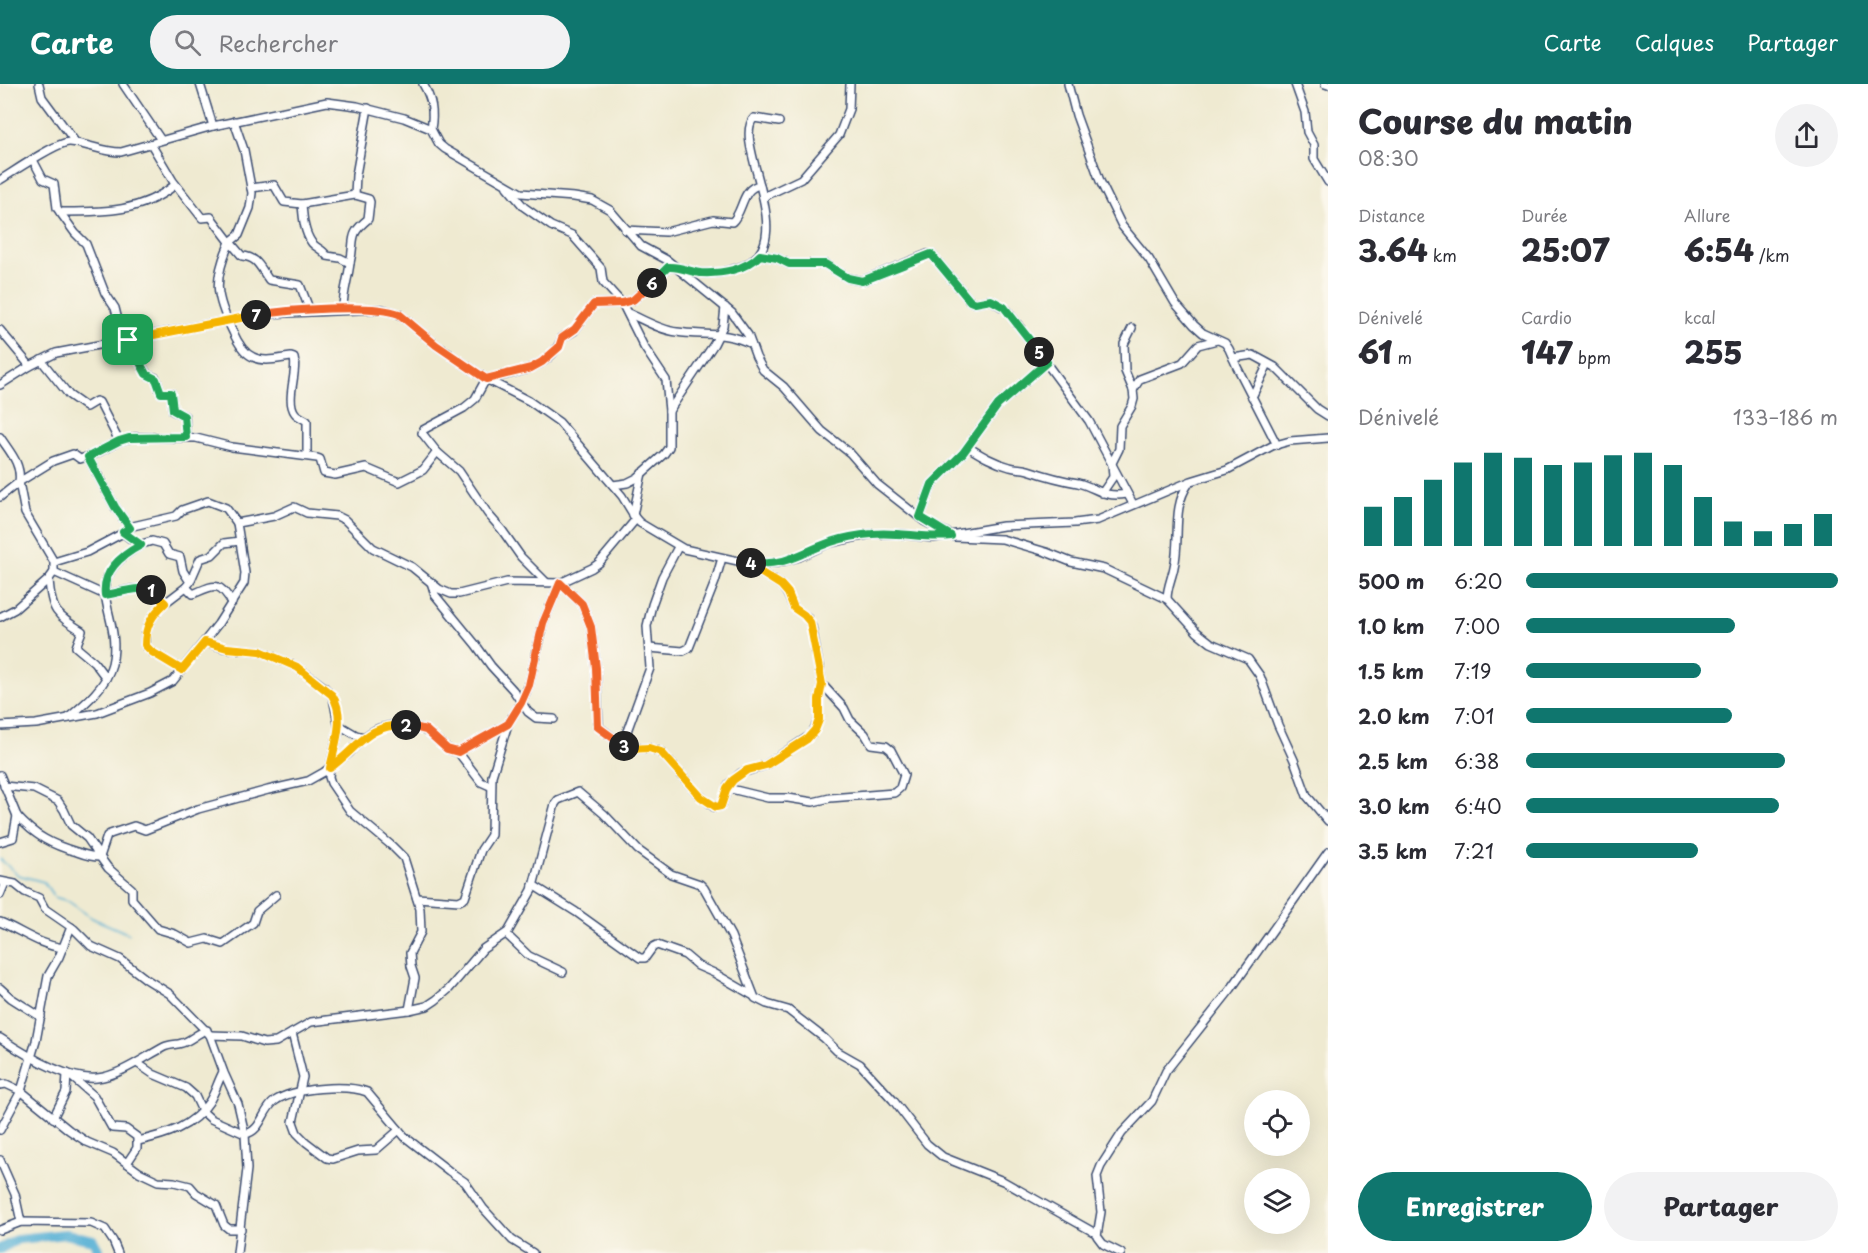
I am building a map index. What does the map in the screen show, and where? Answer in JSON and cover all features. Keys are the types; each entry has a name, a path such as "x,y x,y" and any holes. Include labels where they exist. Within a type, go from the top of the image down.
{"street":[{"path":"39,84 42,98 76,143"},
{"path":"123,84 161,140"},
{"path":"200,84 213,126"},
{"path":"423,84 430,98 433,116 431,129 439,144 504,185 529,195 562,195 592,201 610,210 625,230 646,250 663,258 725,307 745,331 763,370 784,387 822,431 850,453 877,484 920,517 951,536 1002,538 1071,562 1104,569 1167,599 1205,638 1218,647 1248,659 1259,672 1306,796 1328,821"},
{"path":"763,197 801,178 839,135 849,108 850,84"},
{"path":"1068,84 1076,115 1100,181 1122,226 1149,259 1175,303 1194,326 1229,348 1277,445"},
{"path":"1295,84 1305,112 1306,132 1314,145 1314,159 1328,182"},
{"path":"0,180 63,142 110,152 121,152 213,126 323,103 368,108 431,129"},
{"path":"355,195 356,175 368,108"},
{"path":"546,582 521,557 459,471 423,436 423,430 456,413 475,399 486,379 537,365 550,357 558,348 562,338 574,331 594,304 622,303 633,300 665,269 675,267 700,273 727,271 748,264 760,255 766,236 763,197 750,135 751,121 759,117 779,122"},
{"path":"234,121 244,150 251,188 250,208 239,235 230,242 220,264 218,290 222,310 239,344 253,357 269,360 294,358 296,368 291,385 293,410 295,414 307,421 307,455"},
{"path":"151,144 175,185 202,218 211,218 242,256 257,261 269,280 300,285 310,311"},
{"path":"33,160 44,179 54,184 56,206 75,233 86,244 105,293 146,374 156,379 161,393 171,393 173,410 184,416 186,437"},
{"path":"60,212 105,212 124,209 158,197 175,185"},
{"path":"251,188 273,185 277,187 284,202 302,204 355,195 369,199 368,219 357,226 353,237 348,282 343,292 343,309"},
{"path":"504,185 524,207 551,225 569,233 601,268 603,282 622,303 644,348 666,380 669,447 632,481 613,485"},
{"path":"625,230 666,232 712,220 732,222 740,213 750,189 760,185"},
{"path":"302,204 306,231 314,245 322,248 327,256 340,258 350,263"},
{"path":"760,255 777,258 789,264 825,264 848,278 862,281 931,254 970,301 975,303 991,300 1004,307 1089,421 1134,504"},
{"path":"669,411 719,335 723,326 725,307"},
{"path":"0,385 40,360 56,353 263,314 382,309 399,314 436,345 486,379 530,401 559,422 622,496 634,517 678,547 744,562 777,563 799,557 829,543 872,534 900,534 933,538 1003,526 1089,522 1108,517 1191,481 1227,470 1277,445 1290,441 1328,438"},
{"path":"628,313 666,329 736,337 751,344"},
{"path":"1102,493 1113,477 1112,463 1119,448 1119,426 1133,403 1133,390 1125,370 1124,344 1132,328"},
{"path":"0,330 30,366"},
{"path":"1133,390 1140,379 1182,363 1198,345 1219,340"},
{"path":"1233,358 1253,355 1280,371 1317,409 1328,416"},
{"path":"40,360 70,396 86,407 96,401 99,402 119,441"},
{"path":"920,517 932,484 968,447 998,405 1047,362"},
{"path":"1252,397 1268,364"},
{"path":"0,437 19,470 25,513 54,562 54,572 49,579 15,609 0,616"},
{"path":"0,498 19,482 60,457 71,454 80,459 88,457 119,441 135,437 186,437 238,447 307,455 319,458 324,473 335,475 366,468 399,482 423,470 437,452"},
{"path":"968,447 1011,468 1027,469 1048,477 1083,485 1102,493 1127,494"},
{"path":"88,457 126,530 141,545"},
{"path":"237,523 274,516 296,507 307,513 338,516 373,548 409,565 439,589 454,595 507,582 560,583 599,563 634,517 642,473"},
{"path":"1167,599 1174,566 1180,499 1191,481"},
{"path":"0,726 66,719 97,713 169,684 205,642 246,579 237,523 226,508 208,501 182,510 176,516 146,522 126,530 87,552 54,562"},
{"path":"66,719 97,691 112,664 114,645 105,595 107,578 115,564 126,554 150,541 163,544 170,554 180,557 183,571 193,594 205,588 222,588 232,603"},
{"path":"182,670 152,652 145,645 150,619 188,584 199,560 212,555 224,543 240,541"},
{"path":"622,745 650,668 647,626 652,605 662,577 678,547"},
{"path":"648,648 683,651 689,648 713,588 722,558"},
{"path":"560,583 582,604 591,627 596,668 598,727 630,749 649,748 661,752 697,793 714,807 721,806 727,788 741,773 766,765 811,735 819,720 822,684 812,627 807,618 794,608 788,593 781,585 744,562"},
{"path":"54,572 105,595 148,589 165,603"},
{"path":"49,579 57,614 83,632 76,647 94,662 106,678"},
{"path":"431,582 435,595 513,690 521,703 534,717 554,719"},
{"path":"417,898 459,901 465,898 481,850 492,836 490,816 493,799 490,786 498,753 508,724 529,685 543,623 560,583"},
{"path":"205,642 227,648 258,650 297,667 324,687 333,697 339,725 328,777 350,811 404,858 417,898 421,916 421,932 410,953 411,966 416,978 409,1010"},
{"path":"727,788 768,798 813,802 898,791 904,774 891,750 886,746 872,744 822,684"},
{"path":"458,752 508,724"},
{"path":"339,725 364,737"},
{"path":"100,857 107,836 110,834 134,826 145,830 198,810 308,781 330,768 364,737 379,728 408,725 426,730 447,749 458,752 481,782 490,786"},
{"path":"0,775 17,816 51,844 100,857"},
{"path":"4,786 34,789 58,801 71,825 87,838 108,868 132,889 132,899 158,929 177,934 191,943 207,939 218,944 225,944 253,922 257,911 276,895"},
{"path":"0,1038 31,1057 67,1073 100,1078 137,1063 166,1045 183,1042 196,1034 208,1032 242,1036 264,1043 276,1042 311,1022 427,1006 449,989 483,949 507,934 527,901 533,885 555,804 558,800 578,792 604,813 632,845 668,872 700,884 704,888 731,936 752,995"},
{"path":"0,842 13,838 17,816"},
{"path":"1097,1234 1101,1212 1097,1176 1101,1166 1122,1133 1152,1101 1166,1071 1231,989 1328,852"},
{"path":"0,895 3,882 15,884 25,892 39,898 45,909 71,927 91,946 120,959 170,994 208,1032 238,1104 245,1134 247,1169 237,1253"},
{"path":"533,885 576,912 640,958 645,958 657,945 685,955 698,966 767,1004 788,1010 837,1051 860,1064 893,1100 927,1144 943,1157 1003,1180 1097,1234 1103,1244 1121,1253"},
{"path":"0,922 34,940 63,948"},
{"path":"0,1130 21,1091 41,1017 48,976 71,927"},
{"path":"507,934 529,956 563,972"},
{"path":"0,988 11,998 41,1017"},
{"path":"292,1033 302,1069 301,1091 293,1116 294,1127 306,1142 327,1158 333,1159 358,1151 376,1150 399,1130"},
{"path":"137,1063 153,1074 186,1088 195,1096 202,1111 211,1119 245,1134 254,1131 274,1101 301,1091 326,1089 363,1091 370,1095 399,1130 435,1161 465,1182 483,1208 518,1246 533,1253"},
{"path":"138,1141 179,1129 202,1111 211,1099 223,1072"},
{"path":"53,1118 66,1092 67,1073"},
{"path":"67,1073 94,1096 112,1128 130,1130 138,1141 137,1148 128,1163"},
{"path":"0,1085 6,1084 21,1091 87,1142 113,1153 139,1172 158,1181 190,1186 196,1193 216,1205 224,1226 229,1229 241,1229"},
{"path":"0,1160 15,1194 21,1221"},
{"path":"0,1230 21,1221 91,1223 105,1229 118,1253"}],"waterway":[{"path":"0,859 18,875 44,882 54,897 68,901 92,918 129,934"},
{"path":"0,1249 18,1239 66,1234 93,1240 100,1253"}],"route":[{"path":"931,254 970,301 975,303 994,300 1004,307 1047,362 998,405 963,453 929,489 920,517 951,536 933,538 886,533 872,534 829,543 799,557 777,563 744,562 781,585 788,593 794,608 810,622 822,684 819,720 815,730 807,739 766,765 741,773 729,784 721,806 714,807 697,793 664,754 644,747 630,749 625,747 598,727 596,668 591,627 582,604 560,583 543,623 529,685 521,703 508,724 458,752 447,749 426,730 416,726 389,725 372,731 330,768 339,729 335,700 324,687 297,667 258,650 227,648 205,642 182,670 152,652 145,645 146,632 150,619 165,603 148,589 133,589 105,595 107,578 115,564 141,545 123,532 130,528 115,507 88,457 129,438 186,437 185,417 173,410 172,394 161,393 155,377 146,374 128,340 263,314 382,309 399,314 436,345 486,379 531,368 542,362 559,347 562,338 572,333 591,306 597,302 622,303 633,300 671,266 700,273 713,273 739,268 760,255 777,258 789,264 825,264 852,280 862,281 931,254"}]}
